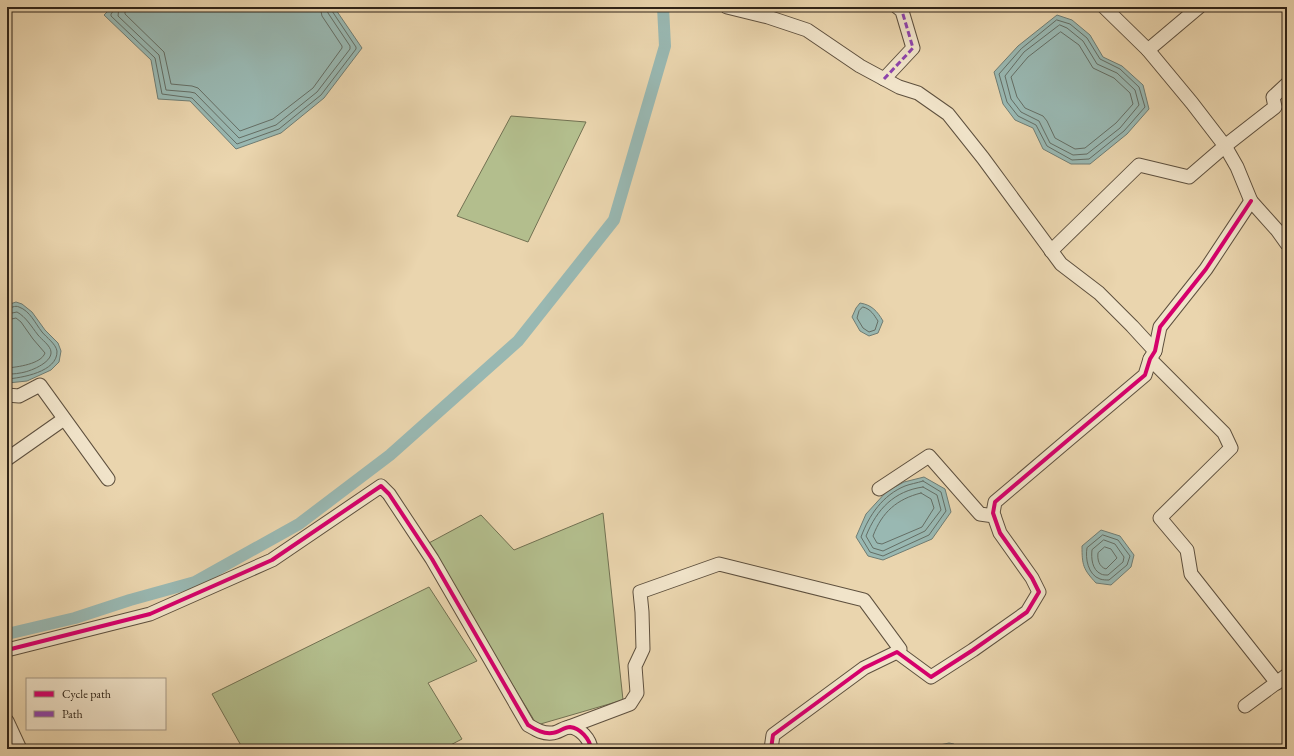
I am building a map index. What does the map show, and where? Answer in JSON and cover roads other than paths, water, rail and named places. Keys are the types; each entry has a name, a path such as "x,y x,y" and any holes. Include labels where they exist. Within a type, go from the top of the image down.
{"street":[{"path":"726,7 768,17 807,30 860,66 899,87 918,93 948,114 983,158 1061,264 1099,293 1132,326 1152,355 1224,433 1231,448 1160,518 1187,550 1191,574 1282,679 1245,706"},
{"path":"884,79 913,48 902,11 898,7"},
{"path":"1104,7 1148,50 1192,103 1225,146 1237,167 1251,201 1277,230 1287,244"},
{"path":"1148,50 1200,7"},
{"path":"1051,251 1139,165 1189,177 1225,146 1275,107 1273,97 1287,84"},
{"path":"771,749 773,735 864,668 897,652 931,677 1027,612 1039,592 1032,578 1000,533 993,513 995,502 1145,376 1160,327 1206,269 1251,201"},
{"path":"7,395 19,396 40,385 108,479"},
{"path":"7,459 64,419"},
{"path":"879,489 929,456 980,514 994,516"},
{"path":"7,650 150,614 272,560 381,486 389,494 432,559 528,724 540,732 552,733 630,704 637,693 635,666 643,649 640,592 719,564 864,600 900,649"},
{"path":"7,721 20,749"},
{"path":"570,727 580,730 591,749"}],"water":[{"path":"112,7 334,7 362,48 324,98 281,133 236,149 190,101 158,99 151,60 104,15"},
{"path":"1057,15 1072,20 1090,35 1103,57 1122,66 1143,85 1149,109 1127,134 1090,164 1071,164 1043,149 1033,128 1015,120 1003,104 994,72 1018,46"},
{"path":"16,302 22,304 32,312 45,330 58,343 61,351 59,362 51,370 27,381 7,383 7,305"},
{"path":"860,303 868,305 879,314 883,321 878,333 869,336 860,331 852,317"},
{"path":"924,477 945,489 951,512 932,539 883,560 868,556 856,537 866,514 887,491 904,482"},
{"path":"1101,530 1120,536 1134,555 1131,567 1111,585 1096,583 1088,574 1082,558 1082,546"},
{"path":"949,743 954,744 957,749 932,749 935,746"}],"waterway":[{"path":"7,634 75,618 130,600 195,582 299,524 390,455 518,341 614,220 665,46 663,7"}]}
